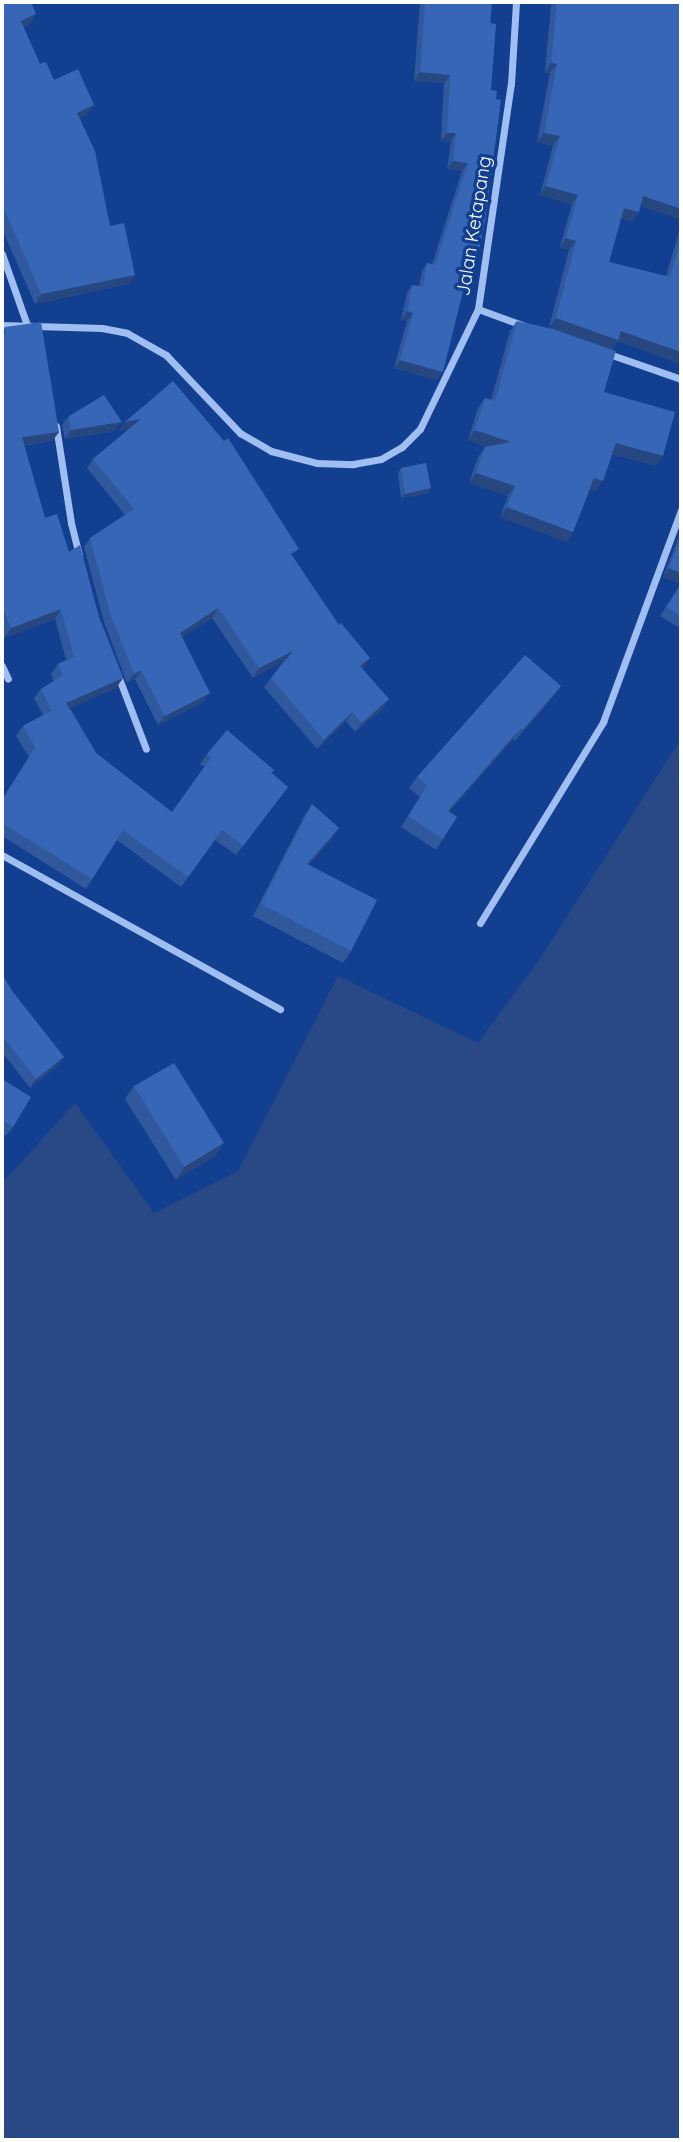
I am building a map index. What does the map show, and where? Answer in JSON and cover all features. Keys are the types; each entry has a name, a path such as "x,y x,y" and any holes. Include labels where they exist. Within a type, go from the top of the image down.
{"street":[{"name":"Jalan Ketapang","path":"2,326 102,328 127,333 166,355 240,433 271,452 317,463 353,464 381,459 402,447 420,429 478,309 511,84 516,2"},
{"path":"2,254 27,325"},
{"path":"478,309 528,327"},
{"path":"41,325 43,338"},
{"path":"592,349 681,379"},
{"path":"55,417 71,523 81,561"},
{"path":"480,923 603,722 681,510"},
{"path":"113,662 146,749"},
{"path":"2,666 8,679"},
{"path":"2,855 281,1009"}],"water":[{"path":"681,739 681,2140 2,2140 2,1183 75,1103 154,1213 238,1171 338,976 478,1043 539,960"}],"building":[{"path":"2,2 31,2 36,14 21,21 40,64 46,62 54,80 78,69 94,105 77,113 95,151 110,226 124,223 135,275 41,294 2,204 2,178 5,177 2,165"},
{"path":"425,2 492,2 490,23 496,24 491,90 497,91 496,99 501,100 485,222 476,263 470,263 443,372 400,360 413,313 407,311 412,285 423,287 427,263 435,265 468,163 453,161 456,133 447,133 450,75 420,72"},
{"path":"557,2 681,2 681,209 643,196 639,212 624,208 609,262 670,277 681,238 681,352 621,331 618,340 556,318 576,241 566,238 578,195 546,186 560,136 544,133 557,64 551,63"},
{"path":"517,321 553,329 616,351 604,392 675,412 663,456 616,443 603,481 594,478 573,532 507,507 515,486 476,473 485,447 511,442 475,430 485,398 495,401"},
{"path":"41,322 59,432 22,437 45,518 57,514 69,552 80,545 99,617 123,678 66,703 96,753 172,812 211,758 207,754 227,730 274,770 271,773 288,787 243,846 222,830 188,877 123,830 92,879 2,823 2,801 35,747 23,726 58,707 51,710 41,689 63,675 58,664 74,657 61,609 11,628 2,606 2,336 6,335 5,327"},
{"path":"173,381 224,441 228,438 299,549 291,554 339,625 341,623 370,658 360,666 389,699 362,723 352,712 324,740 271,678 293,651 259,668 218,608 180,633 210,693 165,716 141,670 134,674 110,613 90,538 134,509 93,459 141,419 125,422"},
{"path":"104,395 122,422 71,430 69,416"},
{"path":"426,463 431,488 405,494 401,468"},
{"path":"681,538 681,573 669,568"},
{"path":"681,584 681,616 666,607"},
{"path":"525,655 561,686 448,811 457,817 443,839 408,816 427,786 417,777"},
{"path":"312,804 339,828 307,864 377,900 351,951 261,904"},
{"path":"2,974 12,991 64,1057 36,1079 2,1035"},
{"path":"174,1063 224,1143 184,1167 134,1086"},
{"path":"2,1079 31,1097 13,1127 2,1120"}]}
